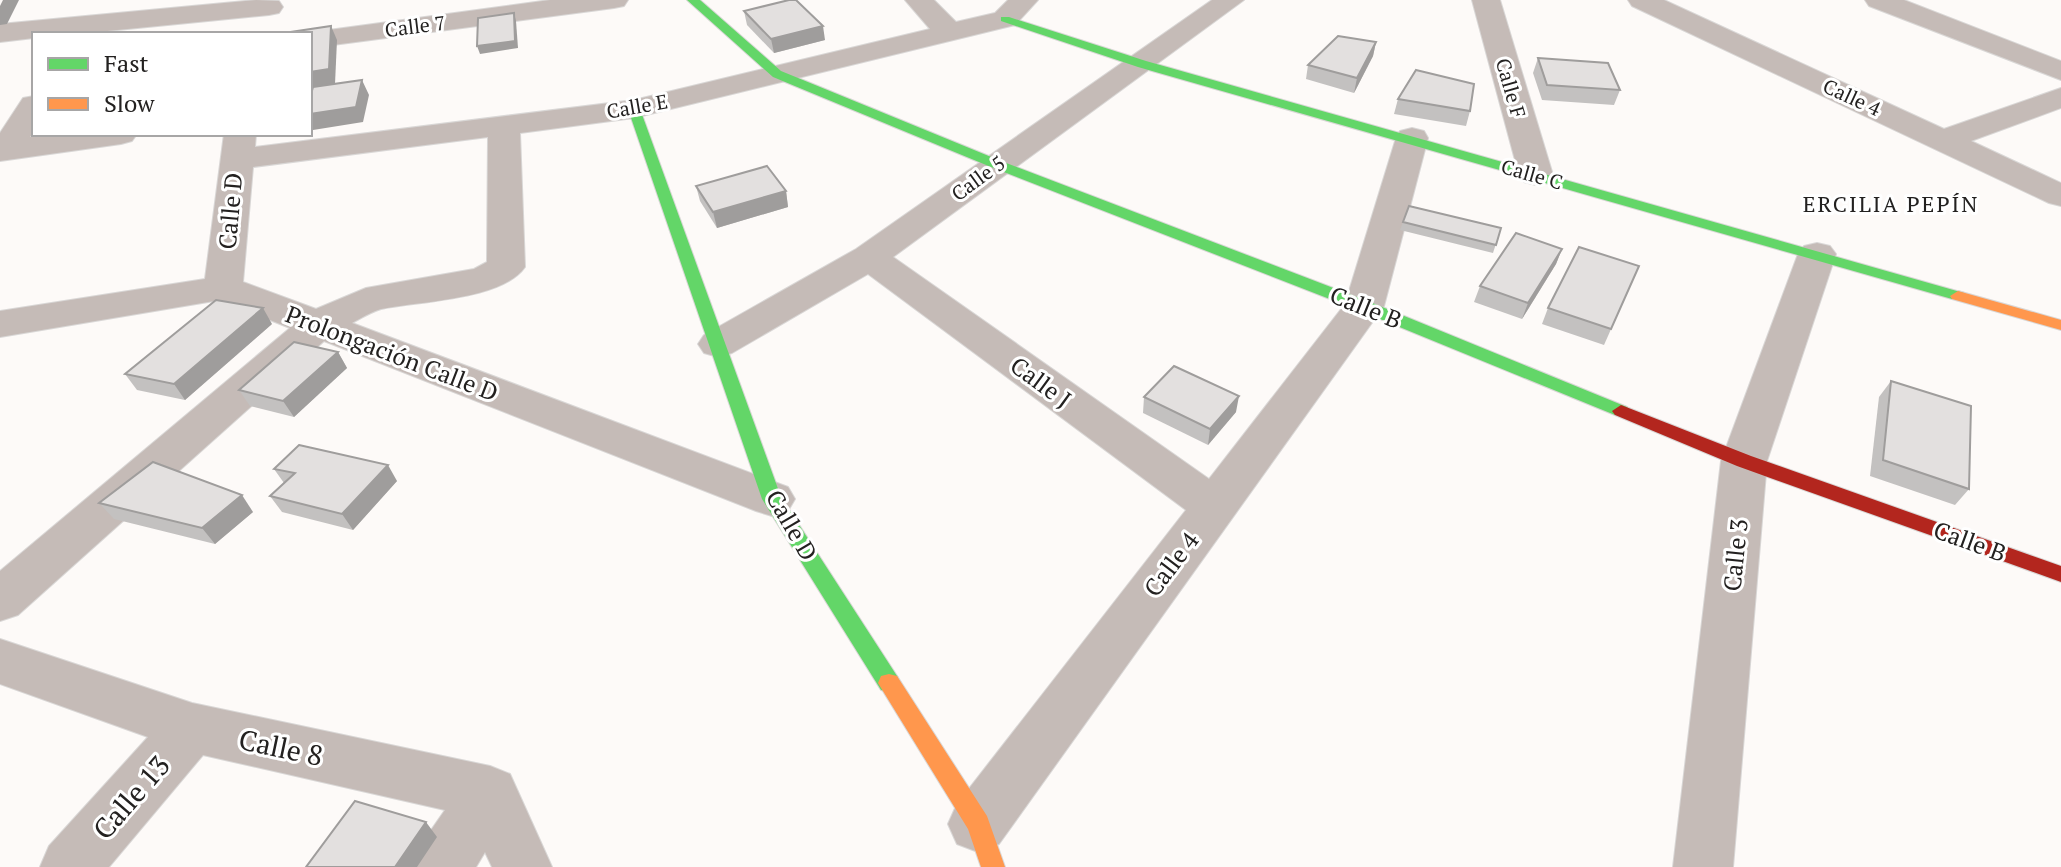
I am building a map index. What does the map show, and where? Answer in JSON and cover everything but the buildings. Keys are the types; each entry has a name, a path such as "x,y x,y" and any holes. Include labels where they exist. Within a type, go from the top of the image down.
{"street":[{"name":"Calle B","path":"693,0 777,74 996,164 1364,306 1744,461 2061,574"},
{"path":"919,0 949,32"},
{"name":"Calle 5","path":"718,344 869,257 1230,0"},
{"name":"Calle F","path":"1486,0 1536,175"},
{"name":"Calle 4","path":"1642,0 2061,196"},
{"path":"1879,0 2061,71"},
{"name":"Calle 7","path":"312,39 609,1"},
{"name":"Calle E","path":"237,147 504,124 634,109 949,32 1014,9"},
{"name":"Calle C","path":"1014,9 1142,64 1412,138 2061,325"},
{"path":"0,33 83,30 268,14"},
{"path":"1945,140 2061,97"},
{"path":"2,151 32,108"},
{"name":"Calle D","path":"634,109 772,499 986,845"},
{"path":"0,601 319,324 366,300 485,279 506,267 504,124"},
{"path":"2,151 107,136"},
{"path":"1364,306 1412,138"},
{"name":"Calle D","path":"223,288 237,147"},
{"name":"Calle 3","path":"1703,867 1744,461 1817,254"},
{"name":"Calle J","path":"869,257 1214,506"},
{"name":"Prolongación Calle D","path":"0,324 223,288 772,499"},
{"name":"Calle 4","path":"986,845 1214,506 1364,306"},
{"name":"Calle 8","path":"0,661 192,728 490,793"},
{"name":"Calle 13","path":"70,867 192,728"},
{"path":"441,867 490,793"},
{"path":"490,793 522,867"}],"traffic: fast":[{"path":"693,0 777,74 1621,411"},
{"path":"1005,19 1142,64 1958,296"},
{"path":"634,109 772,499 889,683"}],"traffic: slow":[{"path":"1958,296 2061,325"},
{"path":"889,683 978,824 993,867"}],"traffic: jam":[{"path":"1621,411 1744,461 2061,574"}],"district":[{"name":"ERCILIA PEPÍN","path":"1891,203"}]}
